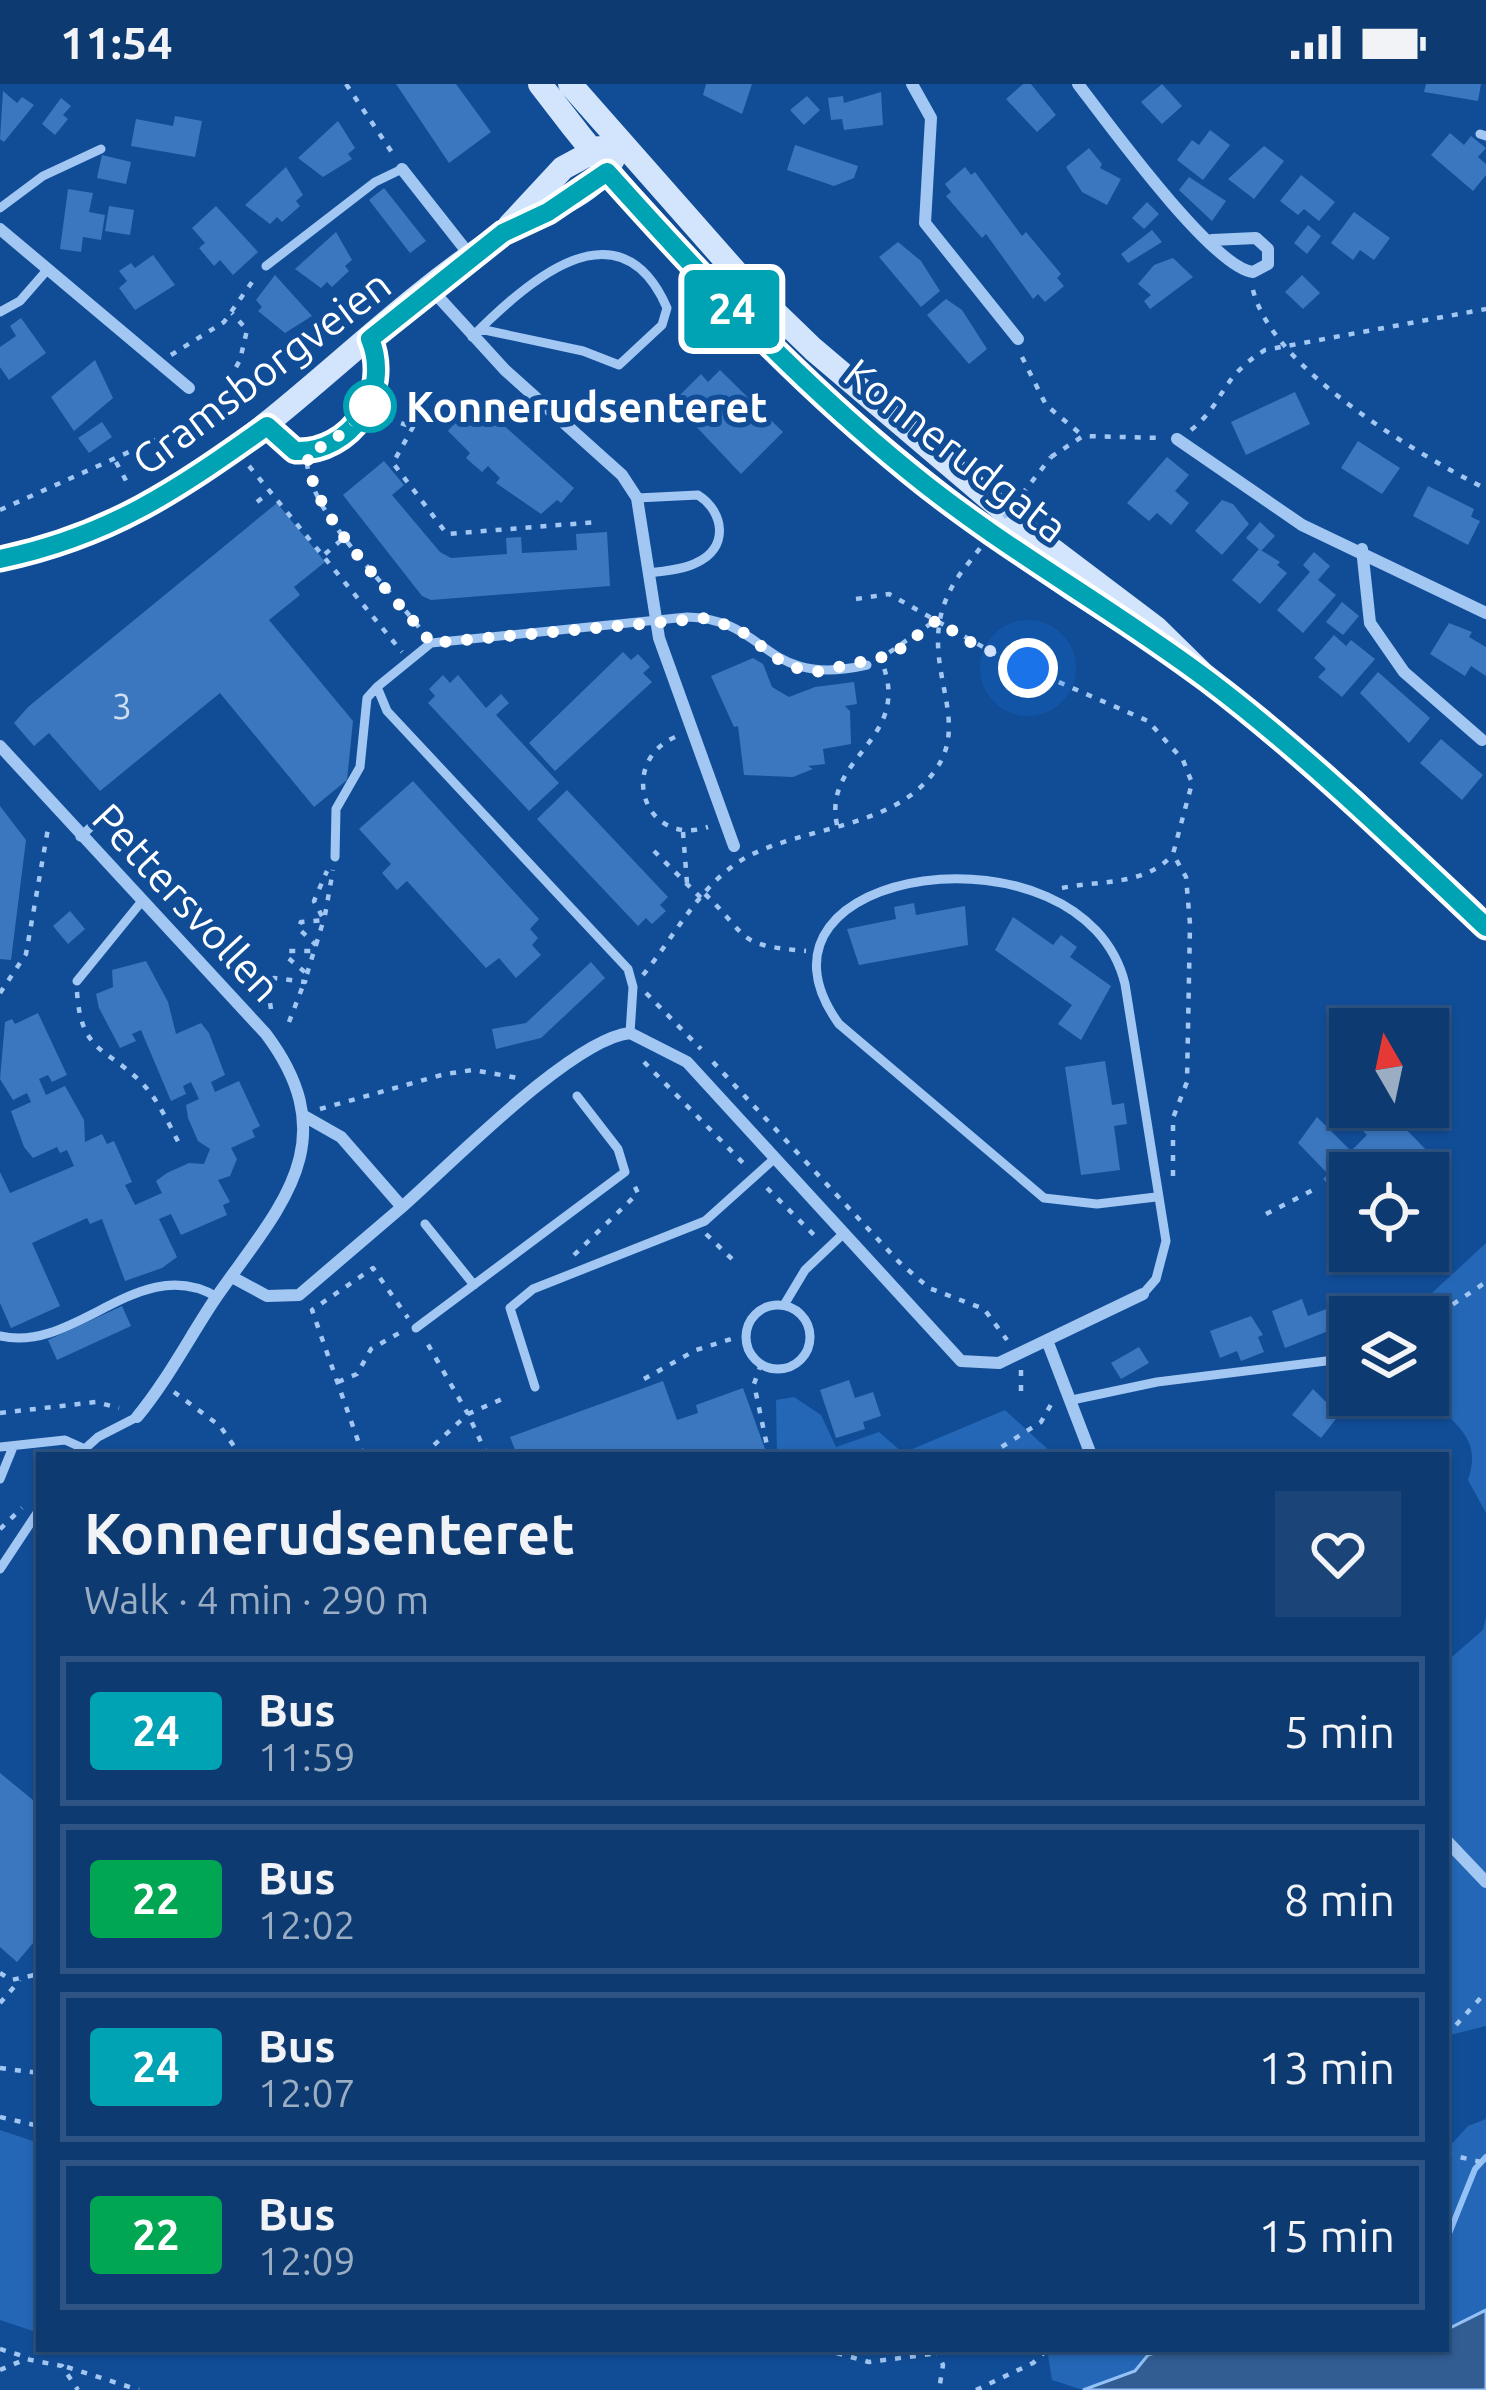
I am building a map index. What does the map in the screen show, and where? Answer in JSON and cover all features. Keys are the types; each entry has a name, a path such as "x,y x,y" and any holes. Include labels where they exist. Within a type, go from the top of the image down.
{"main road":[{"name":"Konnerudgata","path":"540,84 607,172 724,301 910,473 1210,681"},
{"name":"Konnerudgata","path":"570,84 620,144 813,349 1024,529 1156,628 1210,681 1354,801 1486,927"},
{"path":"590,149 620,144"},
{"path":"607,172 620,144"},
{"name":"Gramsborgveien","path":"503,233 530,200 590,149"},
{"name":"Gramsborgveien","path":"0,559 121,522 183,487 267,426 503,233 548,212 607,172"}],"street":[{"path":"912,84 932,118 925,223 1018,339"},
{"path":"1078,84 1188,223 1240,269 1253,272 1268,264 1264,243 1244,237 1212,240"},
{"path":"402,169 472,257"},
{"path":"0,229 189,388"},
{"name":"Gramsborgveien","path":"432,290 622,475 637,498"},
{"path":"1177,439 1301,525 1362,549 1486,613"},
{"path":"637,498 655,620 734,847"},
{"path":"1362,549 1370,623 1404,673 1482,740"},
{"name":"Pettersvollen","path":"2,754 274,1044 298,1088 304,1116"},
{"path":"232,1277 267,1296 299,1295 545,1081 598,1042 630,1034 687,1062 961,1361 999,1363 1143,1294"},
{"path":"137,1417 295,1182 304,1116 341,1136 402,1207"},
{"path":"1048,1343 1090,1452"},
{"path":"1449,1843 1486,1882"}],"lane":[{"path":"0,208 44,176 101,149"},
{"path":"266,266 375,182 402,169"},
{"path":"594,254 615,255 637,268 668,308 662,325 619,365 583,351 476,333 527,284 594,254"},
{"path":"0,312 20,302 48,269"},
{"path":"267,426 288,448 308,452 331,443 370,406 380,372 370,339"},
{"path":"637,498 698,495 719,517 722,531 697,563 648,574"},
{"path":"335,857 336,809 360,767 367,698 407,658 431,643 655,620 723,622 787,666 816,672 866,665"},
{"path":"377,687 387,711 628,969 633,987 630,1034"},
{"path":"80,837 110,810"},
{"path":"1143,1294 1156,1280 1166,1241 1118,956 1101,932 1056,898 983,880 921,883 838,912 823,931 818,952 827,1001 839,1024 1027,1188 1066,1204 1156,1197"},
{"path":"77,980 142,901"},
{"path":"416,1328 625,1172 618,1149 577,1096"},
{"path":"535,1387 510,1308 533,1289 697,1224 774,1159"},
{"path":"425,1224 473,1285"},
{"path":"784,1305 806,1270 843,1234"},
{"path":"0,1336 37,1338 168,1283 203,1288 217,1297"},
{"path":"784,1305 802,1314 810,1343 791,1366 761,1364 748,1347 749,1322 764,1308 784,1305"},
{"path":"1072,1400 1157,1382 1329,1361"},
{"path":"0,1447 64,1440 82,1452 137,1417"},
{"path":"0,1478 13,1447"},
{"path":"0,1569 36,1515"}],"path":[{"path":"346,84 402,169"},
{"path":"161,361 232,313 266,266"},
{"path":"1253,272 1258,306 1287,345 1369,420 1486,489"},
{"path":"866,665 937,620 967,565 1051,457 1083,436 1177,439 1213,409 1234,370 1265,350 1486,309"},
{"path":"0,510 116,462 209,416 244,349 247,330 232,313"},
{"path":"1018,339 1035,390 1083,436"},
{"path":"428,400 392,463 447,535 597,522"},
{"path":"386,418 411,427"},
{"path":"308,452 309,480 346,536 431,643"},
{"path":"116,462 130,488"},
{"path":"245,462 407,658"},
{"path":"256,502 271,490"},
{"path":"325,554 346,536"},
{"path":"856,598 889,594 999,656 1148,721 1183,760 1192,783 1173,854 1160,870 1142,877 1062,887 1056,898"},
{"path":"937,620 950,729 938,769 903,801 740,861 703,896 633,987 650,994 899,1262 929,1288 984,1309 1007,1340"},
{"path":"837,825 839,783 881,728 890,706 881,659"},
{"path":"692,730 654,753 641,789 649,813 683,832 724,822"},
{"path":"0,993 26,954 49,824"},
{"path":"683,832 687,883"},
{"path":"654,851 735,932 760,946 818,952"},
{"path":"1156,1197 1171,1187 1173,1118 1187,1082 1190,924 1186,877 1173,854"},
{"path":"324,918 314,901 335,857"},
{"path":"289,1022 324,918 335,857"},
{"path":"315,948 298,928 301,922 324,918"},
{"path":"306,978 287,957 290,951 315,948"},
{"path":"271,1009 268,990 274,978 306,978"},
{"path":"77,980 80,1019 94,1048 142,1082 181,1147"},
{"path":"644,1061 814,1235"},
{"path":"304,1116 350,1097 400,1090 445,1074 473,1070 518,1078"},
{"path":"562,1277 563,1266 638,1193 625,1172"},
{"path":"1266,1214 1319,1187"},
{"path":"697,1224 732,1259"},
{"path":"338,1382 357,1374 371,1348 414,1325 373,1268 338,1287 312,1310 362,1452"},
{"path":"1449,1307 1486,1282"},
{"path":"416,1328 448,1377 486,1452"},
{"path":"644,1379 696,1350 731,1339"},
{"path":"761,1364 754,1384 769,1452"},
{"path":"1021,1370 1022,1395"},
{"path":"174,1392 220,1426 237,1452"},
{"path":"426,1452 468,1414 509,1396"},
{"path":"994,1452 1041,1422 1053,1401"},
{"path":"0,1413 96,1402 137,1417"},
{"path":"0,1973 20,1980"},
{"path":"0,2003 20,1980 36,1975"},
{"path":"1449,2033 1486,1992"},
{"path":"0,2068 36,2073"},
{"path":"0,2117 36,2125"},
{"path":"1449,2155 1486,2163"},
{"path":"0,2350 139,2390"},
{"path":"833,2352 869,2362 931,2352"},
{"path":"937,2352 944,2384 939,2390"},
{"path":"976,2390 1033,2363 1045,2352"},
{"path":"0,2370 32,2359"},
{"path":"62,2366 78,2390"}],"shaded area":[{"path":"1486,1243 1486,1513 1468,1480 1471,1448 1449,1416 1449,1296 1429,1296"},
{"path":"794,1397 821,1415 836,1447 879,1432 902,1452 777,1452 776,1400"},
{"path":"1005,1410 1051,1452 905,1452"},
{"path":"1486,1617 1486,2026 1449,2035 1449,1659 1483,1630"},
{"path":"1486,2119 1486,2310 1451,2332 1449,2147 1468,2126"},
{"path":"0,2130 36,2142 36,2332 0,2320"},
{"path":"1486,2310 1486,2390 1083,2390 1135,2371 1148,2355 1158,2352 1449,2352 1449,2328"},
{"path":"1047,2352 1158,2352 1148,2355 1136,2371 1083,2390 1052,2380"}],"building":[{"path":"396,84 456,84 491,132 449,163"},
{"path":"706,84 752,84 742,114 703,95"},
{"path":"1023,84 1031,84 1056,115 1037,132 1006,99"},
{"path":"1162,84 1182,106 1162,124 1141,102"},
{"path":"1426,84 1481,84 1478,101 1424,92"},
{"path":"3,91 17,103 22,97 34,105 4,142 0,139"},
{"path":"881,92 883,125 844,130 842,119 831,120 828,98 843,96 844,103"},
{"path":"807,96 820,110 804,125 790,110"},
{"path":"61,98 71,106 63,115 68,119 55,135 42,124"},
{"path":"175,116 202,121 195,157 131,146 136,119 173,126"},
{"path":"338,121 355,148 348,154 352,159 323,177 298,158"},
{"path":"1210,130 1230,145 1203,180 1177,160 1192,140 1199,145"},
{"path":"1450,133 1464,145 1471,136 1486,148 1478,157 1486,164 1486,175 1473,191 1431,155"},
{"path":"795,145 858,166 854,178 834,186 787,170"},
{"path":"1264,146 1284,161 1254,199 1228,179"},
{"path":"1089,148 1102,164 1100,168 1121,179 1107,205 1082,192 1066,167"},
{"path":"102,155 131,162 126,184 97,178"},
{"path":"286,167 303,195 296,201 300,206 282,222 277,217 270,224 245,205"},
{"path":"965,167 971,175 975,172 1022,236 1026,232 1061,274 1057,278 1064,286 1045,302 1038,294 1033,299 986,234 982,238 946,196 951,192 945,184"},
{"path":"1301,175 1335,202 1319,221 1304,209 1298,215 1280,201"},
{"path":"1189,177 1226,201 1212,221 1179,190"},
{"path":"384,188 426,241 410,253 369,200"},
{"path":"68,189 93,193 89,212 105,215 101,240 83,237 81,252 60,249"},
{"path":"1147,202 1159,214 1144,229 1132,218"},
{"path":"109,206 134,210 130,235 105,231"},
{"path":"216,206 258,252 233,275 220,260 214,266 199,248 205,243 192,228"},
{"path":"1354,212 1390,238 1374,260 1360,250 1353,260 1331,243"},
{"path":"1308,225 1321,236 1307,254 1294,243"},
{"path":"1152,230 1162,242 1128,263 1121,254"},
{"path":"336,232 352,260 345,266 349,271 332,287 327,282 321,288 295,269"},
{"path":"898,242 921,261 940,291 921,307 879,257"},
{"path":"153,255 175,285 135,310 119,288 127,281 119,271 131,263 135,268"},
{"path":"1173,258 1193,277 1150,309 1144,301 1151,295 1138,284 1154,265"},
{"path":"275,275 312,316 285,333 258,311 262,307 256,300"},
{"path":"1302,275 1320,293 1303,309 1285,292"},
{"path":"946,299 962,310 987,349 969,364 927,315"},
{"path":"21,318 46,353 9,380 0,367 0,347 16,336 10,326"},
{"path":"95,360 113,398 74,431 51,397"},
{"path":"720,370 783,432 741,474 673,402 701,374 708,382"},
{"path":"1295,392 1310,424 1246,455 1231,422"},
{"path":"474,399 574,488 561,503 557,500 541,514 496,483 500,478 488,466 482,472 466,458 470,453 448,431"},
{"path":"102,422 112,437 89,453 78,438"},
{"path":"1358,441 1400,468 1382,494 1341,468"},
{"path":"1167,457 1189,475 1175,491 1189,503 1171,525 1157,513 1149,521 1127,503"},
{"path":"384,461 404,485 392,495 440,552 451,558 507,554 506,538 521,537 522,553 577,550 576,534 607,532 610,586 431,600 422,596 343,495"},
{"path":"1428,486 1474,509 1471,517 1480,521 1468,545 1413,516"},
{"path":"1222,500 1233,504 1249,524 1222,555 1195,531"},
{"path":"277,503 325,562 294,587 300,595 269,620 353,721 347,780 314,807 220,693 100,791 49,733 34,746 14,723 28,707"},
{"path":"1260,522 1275,536 1261,551 1246,538"},
{"path":"1259,549 1280,562 1277,565 1287,573 1260,604 1232,580"},
{"path":"1314,552 1330,566 1318,580 1336,595 1303,633 1277,610 1310,572 1303,565"},
{"path":"1342,602 1359,616 1343,635 1326,622"},
{"path":"1449,623 1472,632 1469,637 1486,647 1486,676 1471,666 1465,676 1430,654"},
{"path":"1334,635 1346,646 1351,640 1375,659 1342,697 1318,677 1326,669 1314,658"},
{"path":"623,652 631,660 638,654 650,667 643,673 652,682 555,771 529,743"},
{"path":"753,658 763,664 772,687 789,697 815,687 854,682 857,704 845,706 850,711 851,744 823,749 825,764 808,766 813,769 793,777 744,775 738,726 734,727 711,676"},
{"path":"1378,672 1430,718 1409,743 1360,693"},
{"path":"443,675 450,683 458,675 486,708 501,694 509,703 496,715 559,783 529,811 428,703 435,696 429,689"},
{"path":"1441,739 1483,775 1462,800 1420,763"},
{"path":"413,781 539,919 530,929 538,938 532,945 541,955 516,978 499,958 486,968 407,881 397,890 382,873 391,864 359,829"},
{"path":"567,790 668,897 660,905 666,911 652,924 646,918 638,926 537,819"},
{"path":"0,806 26,840 11,960 0,959"},
{"path":"914,903 916,915 965,906 968,945 859,965 847,929 896,919 894,907"},
{"path":"70,911 85,929 68,944 53,926"},
{"path":"1013,917 1053,945 1061,935 1077,947 1070,957 1111,986 1081,1040 1058,1024 1072,1005 995,950"},
{"path":"146,961 168,1002 176,1034 201,1023 209,1033 225,1075 211,1082 215,1092 239,1081 260,1126 252,1130 255,1137 231,1148 237,1159 230,1176 218,1180 230,1202 223,1205 227,1215 181,1235 171,1214 159,1219 177,1257 162,1268 125,1281 102,1219 90,1224 87,1218 32,1243 60,1306 11,1328 0,1303 0,1172 10,1193 74,1166 67,1150 60,1153 57,1147 33,1158 24,1147 11,1111 31,1102 27,1093 13,1100 0,1079 5,1022 12,1019 15,1024 38,1013 67,1075 52,1082 48,1075 39,1079 46,1095 65,1086 84,1120 85,1142 102,1134 107,1144 114,1141 132,1182 125,1185 135,1205 162,1193 156,1181 167,1173 189,1163 204,1164 210,1149 198,1141 188,1118 186,1105 199,1099 191,1082 183,1086 186,1094 171,1101 141,1030 132,1034 136,1041 120,1048 99,1008 96,994 113,987 112,970"},
{"path":"591,962 605,978 541,1038 496,1049 492,1029 526,1023"},
{"path":"1105,1061 1112,1105 1124,1103 1127,1124 1114,1126 1120,1170 1081,1175 1065,1067"},
{"path":"1317,1117 1351,1151 1367,1135 1360,1128 1405,1128 1428,1152 1329,1152 1329,1185 1323,1179 1328,1174 1298,1143"},
{"path":"1302,1299 1308,1316 1329,1308 1329,1331 1285,1348 1272,1311"},
{"path":"122,1306 131,1326 57,1360 48,1340"},
{"path":"1251,1316 1263,1335 1258,1337 1264,1352 1241,1361 1237,1351 1220,1358 1210,1331"},
{"path":"1139,1347 1149,1363 1121,1379 1111,1363"},
{"path":"849,1380 855,1398 873,1392 881,1416 863,1422 865,1429 836,1438 820,1390"},
{"path":"663,1381 677,1420 698,1413 696,1405 743,1388 765,1449 516,1452 510,1437"},
{"path":"1313,1389 1329,1405 1329,1416 1338,1416 1321,1438 1292,1415"},
{"path":"0,1773 36,1803 36,1940 17,1962 0,1947"}],"waterway":[{"path":"1449,2234 1475,2169 1486,2157"}],"bus line":[{"name":"24","path":"0,559 121,522 183,487 267,426 295,451 308,452 331,443 370,406 379,388 380,372 370,339 503,233 548,212 607,172 724,301 910,473 1210,681 1354,801 1486,927"}],"place":[{"name":"Konnerudsenteret","path":"370,406"}],"route":[{"path":"370,406 331,443 308,452 309,480 327,513 431,643 707,618 740,630 787,666 816,672 866,665 892,655 937,620 966,640 1028,668"}]}
